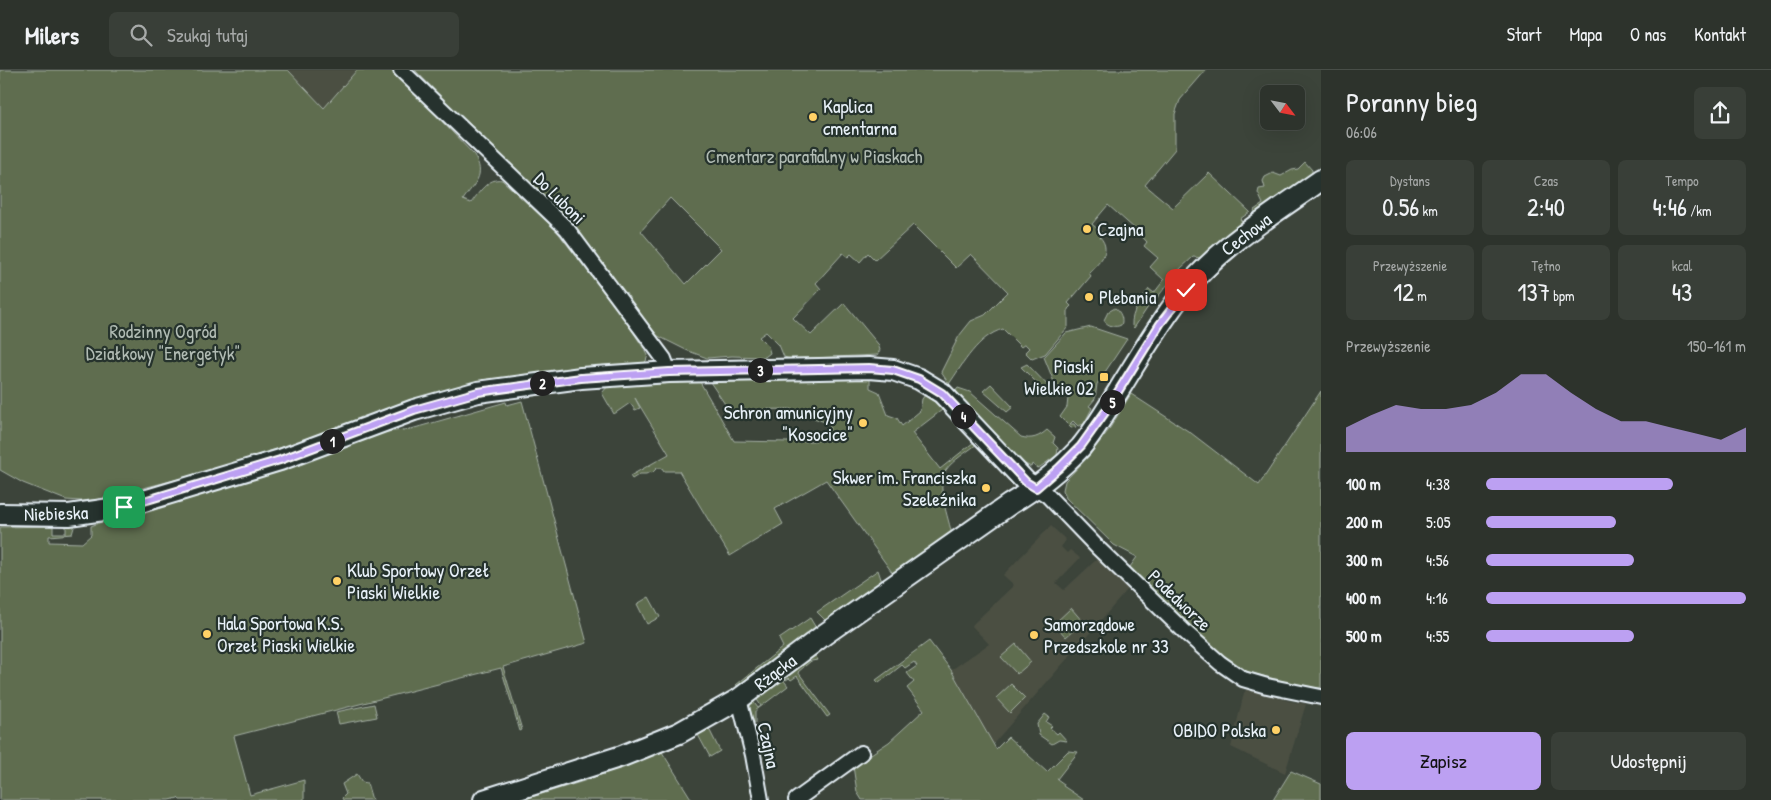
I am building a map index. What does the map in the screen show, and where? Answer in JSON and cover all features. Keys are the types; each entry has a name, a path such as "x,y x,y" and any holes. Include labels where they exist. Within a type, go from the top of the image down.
{"street":[{"name":"Do Luboni","path":"402,70 568,229 664,359 669,372"},
{"name":"Cechowa","path":"1036,488 1081,446 1106,411 1160,324 1199,274 1234,240 1321,180"},
{"name":"Niebieska","path":"0,514 69,515 124,507 280,460 414,410 478,392 581,378 669,372 869,368 893,370 919,379 942,393 1026,482 1036,488"},
{"name":"Podedworze","path":"1036,488 1047,495 1185,632 1220,663 1243,679 1321,697"},
{"name":"Rżącka","path":"484,800 622,756 679,733 739,699 825,634 1010,504 1036,488"},
{"name":"Czajna","path":"739,699 753,755 761,800"},
{"path":"796,800 861,753"}],"shaded area":[{"path":"288,70 357,70 324,108"},
{"name":"Samorządowe Przedszkole nr 33","path":"1051,526 1066,540 1061,547 1067,553 1070,550 1080,558 1056,583 1064,590 1097,559 1128,589 993,744 951,670 989,644 972,626 973,624 1014,585 1003,575"},
{"path":"1250,689 1289,701 1306,704 1285,773 1231,747 1244,693"}],"green space":[{"name":"Rodzinny Ogród Działkowy \"Energetyk\"","path":"0,70 288,70 324,108 357,70 393,70 474,155 478,162 478,179 463,200 471,203 480,191 492,181 502,180 556,230 628,324 648,355 646,361 642,365 334,431 198,474 100,499 66,500 23,483 0,470"},
{"name":"Cmentarz parafialny w Piaskach","path":"415,70 1206,70 1180,100 1175,114 1175,149 1145,185 1173,208 1209,173 1250,212 1240,219 1243,223 1202,258 1193,257 1180,269 1156,299 1154,298 1134,328 1132,326 1133,316 1140,302 1149,289 1154,293 1164,280 1150,267 1158,258 1144,246 1147,242 1108,205 1092,224 1103,234 1100,237 1104,242 1105,248 1103,257 1089,273 1091,276 1068,303 1071,306 1068,309 1068,327 1045,354 1032,359 1025,352 1029,348 1025,344 1021,347 1003,329 979,344 949,384 941,372 959,336 971,321 985,315 1008,292 971,254 956,268 913,225 875,260 868,253 860,262 851,254 848,257 843,253 816,283 821,289 793,318 811,335 844,303 878,344 880,350 877,355 790,359 784,357 779,345 766,332 759,337 768,346 770,353 765,357 732,356 707,358 658,336 624,294 574,225 501,159","holes":["670,198 721,249 686,284 641,231"]},
{"path":"1305,162 1312,170 1312,176 1256,214 1254,210 1263,204 1258,193 1259,189 1265,188 1263,181 1265,177 1273,173 1281,176 1298,169"},
{"path":"1115,308 1120,313 1122,321 1121,325 1112,326 1104,320 1108,312"},
{"path":"1091,327 1127,339 1097,384 1095,399 1089,406 1092,408 1084,424 1078,426 1073,421 1070,424 1074,424 1076,427 1071,428 1060,417 1067,407 1068,398 1054,382 1044,357 1066,333"},
{"path":"1027,364 1054,392 1055,396 1047,393 1021,367"},
{"path":"870,378 870,388 879,392 888,415 897,418 902,426 920,411 922,399 925,395 949,413 947,414 942,410 912,433 940,469 974,442 977,444 952,463 943,476 942,492 952,535 894,575 826,480 775,509 783,524 730,556 679,471 664,471 662,468 657,468 652,473 640,474 632,479 630,476 669,454 635,398 640,408 635,410 630,403 614,414 602,393 608,386 700,382 734,441 789,442 829,440 830,424 790,409 729,410 710,382"},
{"path":"991,384 1013,407 1007,412 983,391"},
{"path":"958,388 970,392 1021,437 1035,437 1047,430 1055,437 1053,443 1058,448 1057,455 1037,468 1032,464 1031,467 1024,465 952,396"},
{"path":"1321,391 1321,688 1307,687 1247,672 1225,659 1171,609 1130,567 1137,557 1114,545 1066,498 1063,490 1065,481 1089,456 1108,431 1131,394 1191,433 1259,485"},
{"name":"Klub Sportowy Orzeł Piaski Wielkie","path":"522,401 587,643 503,667 522,730 520,731 501,668 234,736 250,795 304,780 304,800 180,800 178,798 170,800 0,800 0,527 53,526 53,533 66,533 66,525 75,524 72,534 49,536 49,542 82,543 91,535 91,526 109,519 114,521 116,526 131,521 129,516 305,462 371,434 411,429 506,402 507,405"},
{"path":"878,570 882,582 827,621 817,612"},
{"path":"649,597 660,617 647,624 637,604"},
{"path":"1071,608 1083,622 1066,637 1054,624"},
{"path":"810,618 816,628 814,630 740,687 736,685 783,647 779,639"},
{"path":"929,641 951,670 996,749 1008,737 1047,772 1068,751 1078,752 1057,779 1064,784 1063,786 1084,800 862,800 857,792 853,766 889,742 924,710 907,688 914,682 907,673 917,666 914,662 905,668 902,665 879,683 876,680"},
{"path":"1016,644 1031,662 1017,674 1001,657"},
{"path":"815,655 818,660 811,661 798,672 830,715 827,717 797,676 791,680 784,678"},
{"path":"782,678 788,686 755,711 755,723 752,722 750,707 752,700 758,708 761,706 756,698"},
{"path":"1011,684 1025,698 1010,713 996,698"},
{"path":"374,704 377,717 339,724 336,712"},
{"path":"1045,714 1049,717 1046,722 1052,726 1050,728 1057,734 1059,732 1067,741 1059,740 1052,744 1039,735 1037,724"},
{"path":"709,729 720,751 710,757 698,735"},
{"path":"662,752 692,800 522,800 584,781"},
{"path":"1291,771 1321,784 1321,800 1273,800"},
{"path":"357,774 362,782 367,783 372,800 343,800 342,798 346,794 342,784"}],"place":[{"name":"Kaplica cmentarna","path":"813,117"},
{"name":"Czajna","path":"1087,229"},
{"name":"Plebania","path":"1089,297"},
{"name":"Piaski Wielkie 02","path":"1104,377"},
{"name":"Schron amunicyjny \"Kosocice\"","path":"863,423"},
{"name":"Skwer im. Franciszka Szeleźnika","path":"986,488"},
{"name":"Klub Sportowy Orzeł Piaski Wielkie","path":"337,581"},
{"name":"Hala Sportowa K.S. Orzeł Piaski Wielkie","path":"207,634"},
{"name":"Samorządowe Przedszkole nr 33","path":"1034,635"},
{"name":"OBIDO Polska","path":"1276,730"}],"route":[{"path":"124,507 280,460 414,410 478,392 581,378 701,371 869,368 893,370 919,379 942,393 994,450 1026,482 1036,488 1081,446 1106,411 1160,324 1186,290"}]}
